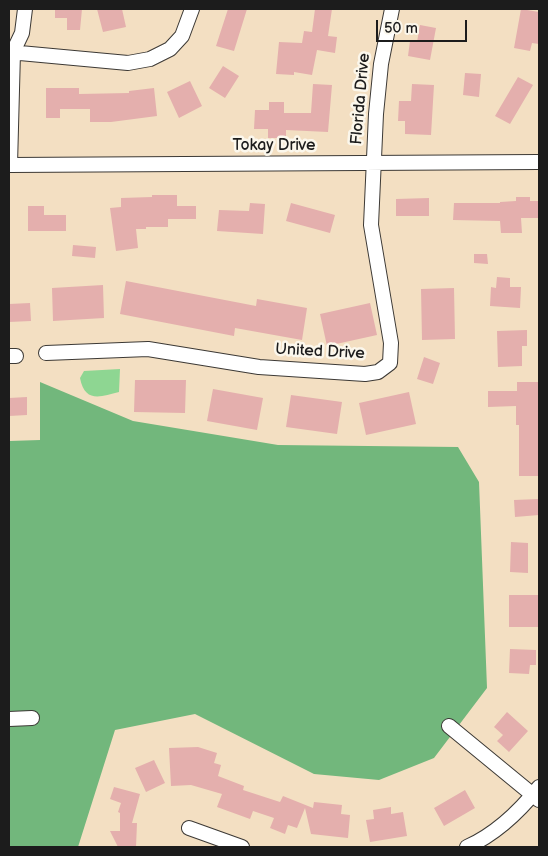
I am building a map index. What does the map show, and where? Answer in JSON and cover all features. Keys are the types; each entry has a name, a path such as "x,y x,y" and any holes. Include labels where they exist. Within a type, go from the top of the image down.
{"street":[{"path":"9,165 11,52 22,33 25,9"},
{"path":"11,52 128,63 150,60 170,48 182,36 192,9"},
{"name":"Florida Drive","path":"374,163 380,64 392,9"},
{"name":"Tokay Drive","path":"9,165 539,162"},
{"name":"United Drive","path":"46,354 148,349 259,367 365,374 378,372 390,363 391,343 371,225 374,163"},
{"path":"9,719 32,718"},
{"path":"450,726 537,794 495,832 467,847"},
{"path":"189,828 242,847"}],"green space":[{"path":"120,369 119,392 94,396 90,395 82,386 80,378 84,371"},
{"path":"40,382 133,421 278,445 458,447 479,482 487,688 434,758 379,780 314,774 195,714 115,730 78,847 9,847 9,441 40,440"}],"building":[{"path":"55,9 82,9 80,30 67,30 67,18 55,18"},
{"path":"97,9 122,9 126,27 103,32"},
{"path":"228,9 247,9 234,51 216,46"},
{"path":"315,9 332,9 328,36 337,37 335,53 317,50 312,75 294,72 294,75 276,74 279,42 302,43 304,31 312,32"},
{"path":"521,9 539,12 539,44 532,43 530,51 514,48"},
{"path":"420,25 436,28 430,60 408,56 410,41 417,42"},
{"path":"223,66 239,76 225,98 209,88"},
{"path":"465,73 481,74 479,97 463,95"},
{"path":"518,77 533,85 510,124 495,116"},
{"path":"190,81 202,106 179,118 167,92"},
{"path":"313,84 332,85 328,132 286,130 286,138 268,138 268,129 254,129 255,110 269,110 269,102 284,102 284,113 311,113"},
{"path":"412,84 434,85 431,135 405,134 405,121 398,121 399,101 411,101"},
{"path":"46,88 79,88 79,94 129,93 129,91 154,88 157,116 111,122 90,122 90,109 60,109 60,118 46,118"},
{"path":"152,195 177,195 177,206 196,206 196,219 168,219 168,227 136,229 138,248 116,251 110,208 121,207 121,198 152,197"},
{"path":"516,197 530,197 530,201 539,201 539,218 521,218 522,233 501,233 500,221 453,220 454,203 500,203 516,201"},
{"path":"429,198 429,216 396,216 396,199"},
{"path":"250,203 265,204 263,234 217,231 219,210 249,211"},
{"path":"291,203 335,215 330,233 286,221"},
{"path":"28,206 44,206 44,215 66,215 66,231 28,231"},
{"path":"73,245 96,247 95,258 72,256"},
{"path":"474,254 487,254 488,264 474,263"},
{"path":"497,277 510,278 510,287 521,287 520,308 490,306 491,287 496,288"},
{"path":"126,281 256,306 257,299 307,308 302,340 235,328 234,336 120,314"},
{"path":"103,285 104,318 53,321 52,288"},
{"path":"454,288 455,339 422,340 421,289"},
{"path":"30,303 31,321 9,322 9,304"},
{"path":"370,303 377,335 327,346 320,314"},
{"path":"527,330 527,346 522,346 522,366 498,367 497,331"},
{"path":"424,357 440,363 433,384 417,379"},
{"path":"135,380 186,380 185,413 134,412"},
{"path":"517,382 538,382 539,476 519,476 519,425 516,425 516,406 488,407 488,391 517,391"},
{"path":"213,389 263,398 257,430 207,421"},
{"path":"409,392 416,424 366,435 359,403"},
{"path":"291,395 342,402 337,434 286,427"},
{"path":"27,397 27,415 9,416 9,398"},
{"path":"539,499 539,515 515,517 514,500"},
{"path":"511,542 528,543 528,573 510,572"},
{"path":"509,595 539,595 539,627 509,627"},
{"path":"510,649 536,650 536,665 530,665 529,674 509,673"},
{"path":"507,712 528,731 509,752 497,741 503,735 494,727"},
{"path":"198,747 217,753 214,763 221,765 218,776 244,786 243,790 280,802 283,796 313,808 314,802 342,805 341,814 350,815 348,838 311,834 305,808 297,828 288,825 285,834 270,828 274,818 253,811 250,819 217,807 222,794 191,785 171,786 169,748"},
{"path":"154,760 165,783 146,792 135,768"},
{"path":"114,787 140,794 132,823 137,823 136,847 118,847 110,831 120,831 120,813 118,812 121,803 110,799"},
{"path":"465,790 475,808 444,826 434,808"},
{"path":"391,807 391,814 403,812 407,836 370,842 366,820 374,819 373,810"}]}
